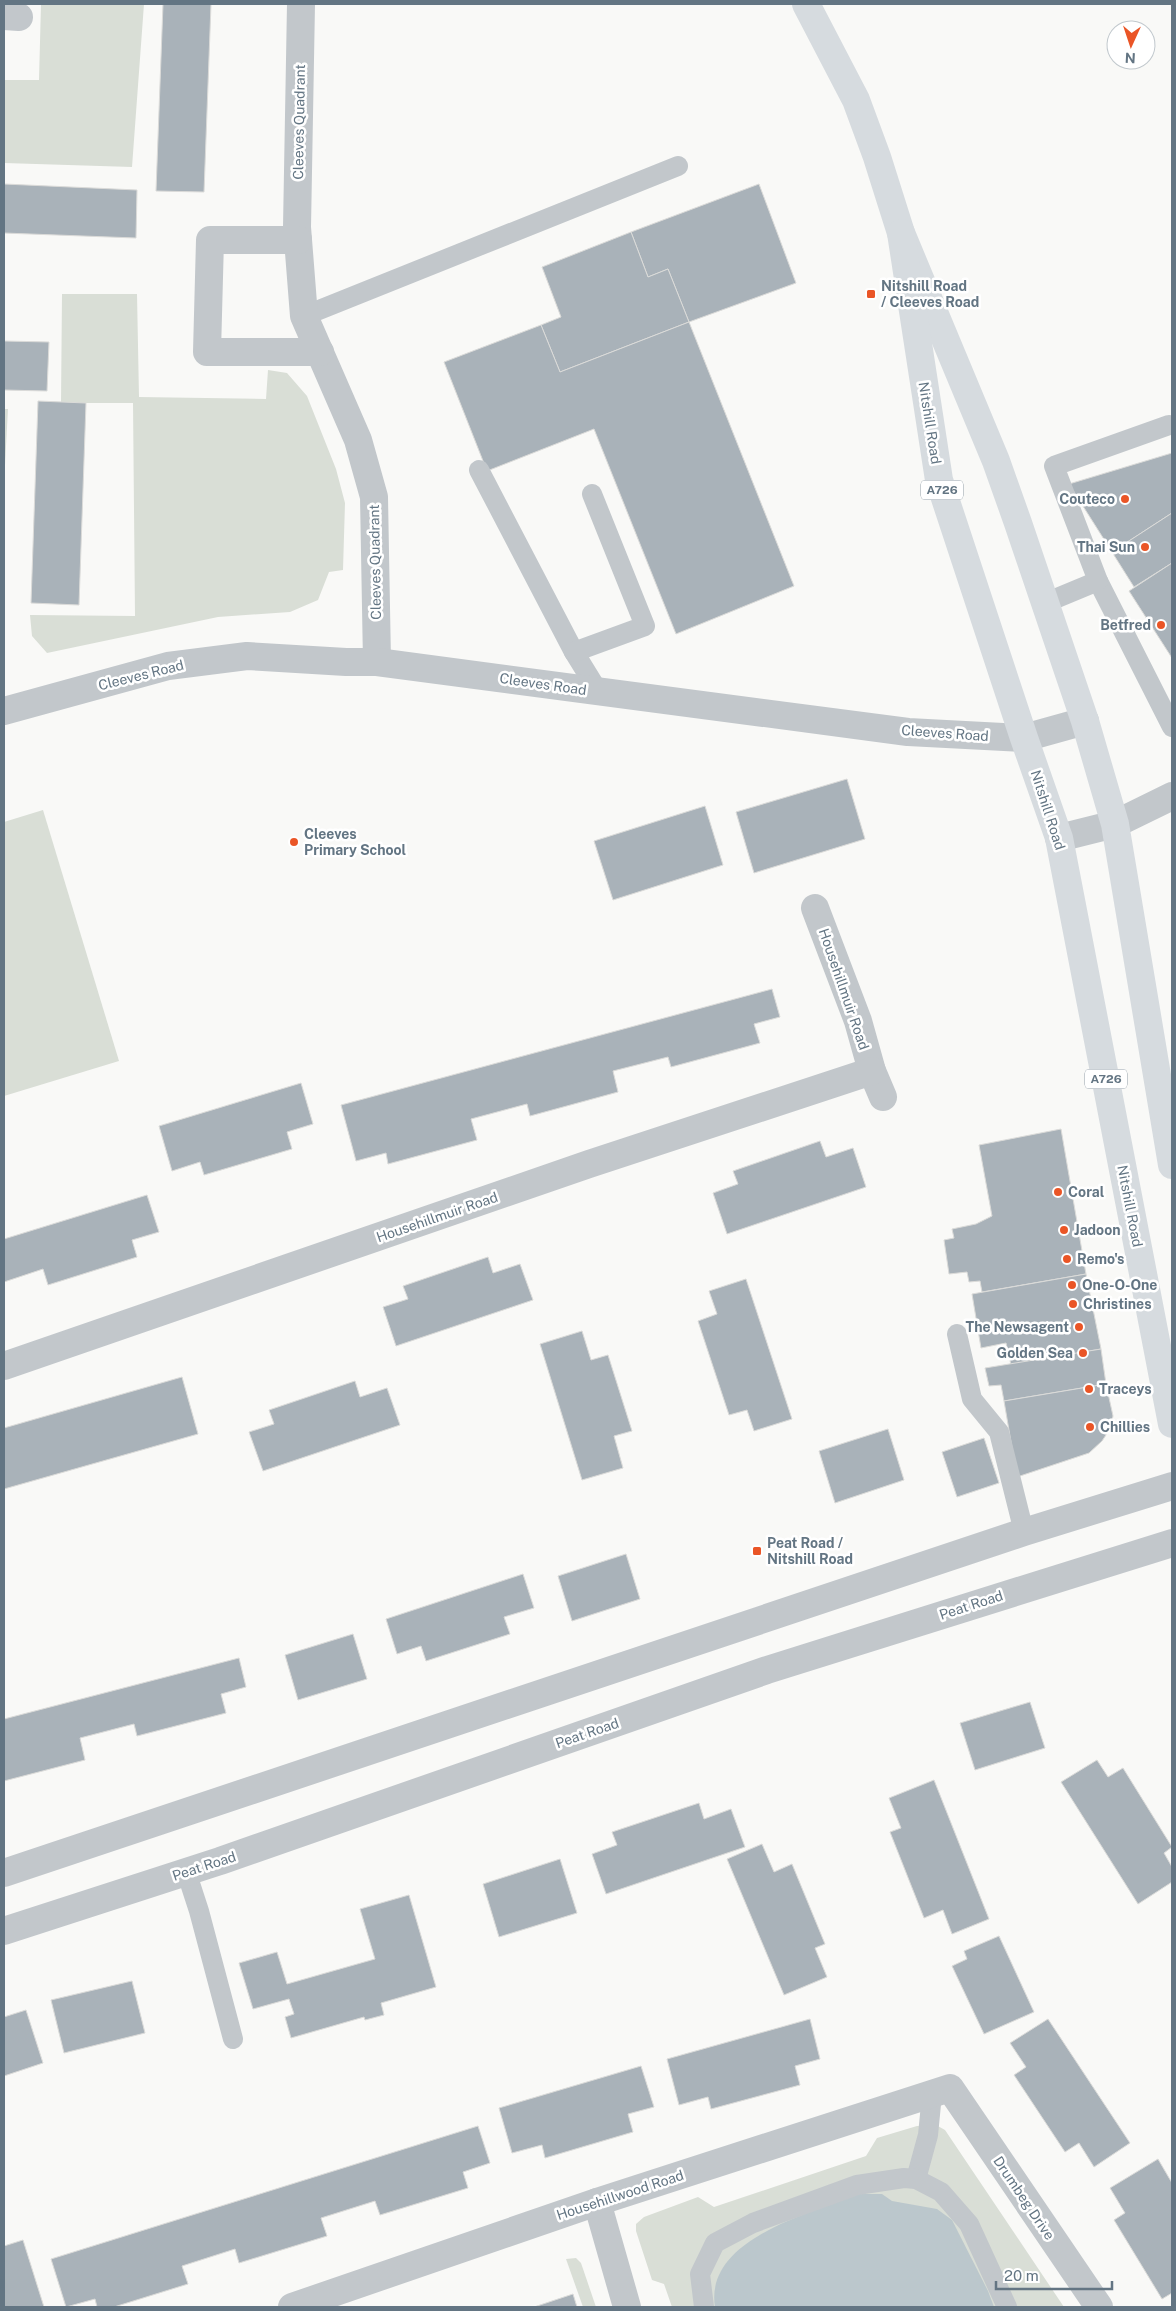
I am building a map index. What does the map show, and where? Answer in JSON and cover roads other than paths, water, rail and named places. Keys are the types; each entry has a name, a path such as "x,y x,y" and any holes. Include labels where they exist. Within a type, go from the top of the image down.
{"main road":[{"name":"Nitshill Road","path":"806,4 856,100 901,233 996,461 1084,721 1115,824 1172,1165"},
{"name":"Nitshill Road","path":"901,233 939,480 1059,838 1172,1424"}],"street":[{"name":"Cleeves Quadrant","path":"301,4 298,240 304,316 358,440 374,497 377,662"},
{"path":"298,240 210,240 207,352 320,352"},
{"name":"Cleeves Road","path":"4,711 168,666 247,656 377,662 908,732 1024,738 1084,721"},
{"path":"1059,838 1115,824 1172,796"},
{"name":"Househillmuir Road","path":"815,908 858,1021 872,1071 883,1097"},
{"name":"Househillmuir Road","path":"4,1366 590,1164 872,1071"},
{"path":"4,1872 1024,1532 1172,1486"},
{"name":"Peat Road","path":"4,1931 186,1872 767,1670 1172,1543"},
{"name":"Househillwood Road","path":"292,2307 597,2202 941,2091"},
{"name":"Drumbeg Drive","path":"941,2091 1099,2307"},
{"path":"597,2202 627,2307"}],"lane":[{"path":"304,316 678,166"},
{"path":"1169,425 1054,466 1098,581 1172,726"},
{"path":"479,470 574,652 598,691"},
{"path":"574,652 646,626 592,494"},
{"path":"1044,604 1098,581"},
{"path":"957,1334 972,1399 999,1432 1024,1532"},
{"path":"186,1872 199,1910 233,2039"},
{"path":"916,2179 941,2091"},
{"path":"704,2307 700,2274 715,2243 753,2223 857,2185 904,2178 916,2179 941,2192 969,2224 1007,2307"}],"place":[{"name":"Nitshill Road / Cleeves Road","path":"871,294"},
{"name":"Couteco","path":"1125,499"},
{"name":"Thai Sun","path":"1145,547"},
{"name":"Betfred","path":"1161,625"},
{"name":"Cleeves Primary School","path":"294,842"},
{"name":"Coral","path":"1058,1192"},
{"name":"Jadoon","path":"1064,1230"},
{"name":"Remo's","path":"1067,1259"},
{"name":"One-O-One","path":"1072,1285"},
{"name":"Christines","path":"1073,1304"},
{"name":"The Newsagent","path":"1079,1327"},
{"name":"Golden Sea","path":"1083,1353"},
{"name":"Traceys","path":"1089,1389"},
{"name":"Chillies","path":"1090,1427"},
{"name":"Peat Road / Nitshill Road","path":"757,1551"}]}
